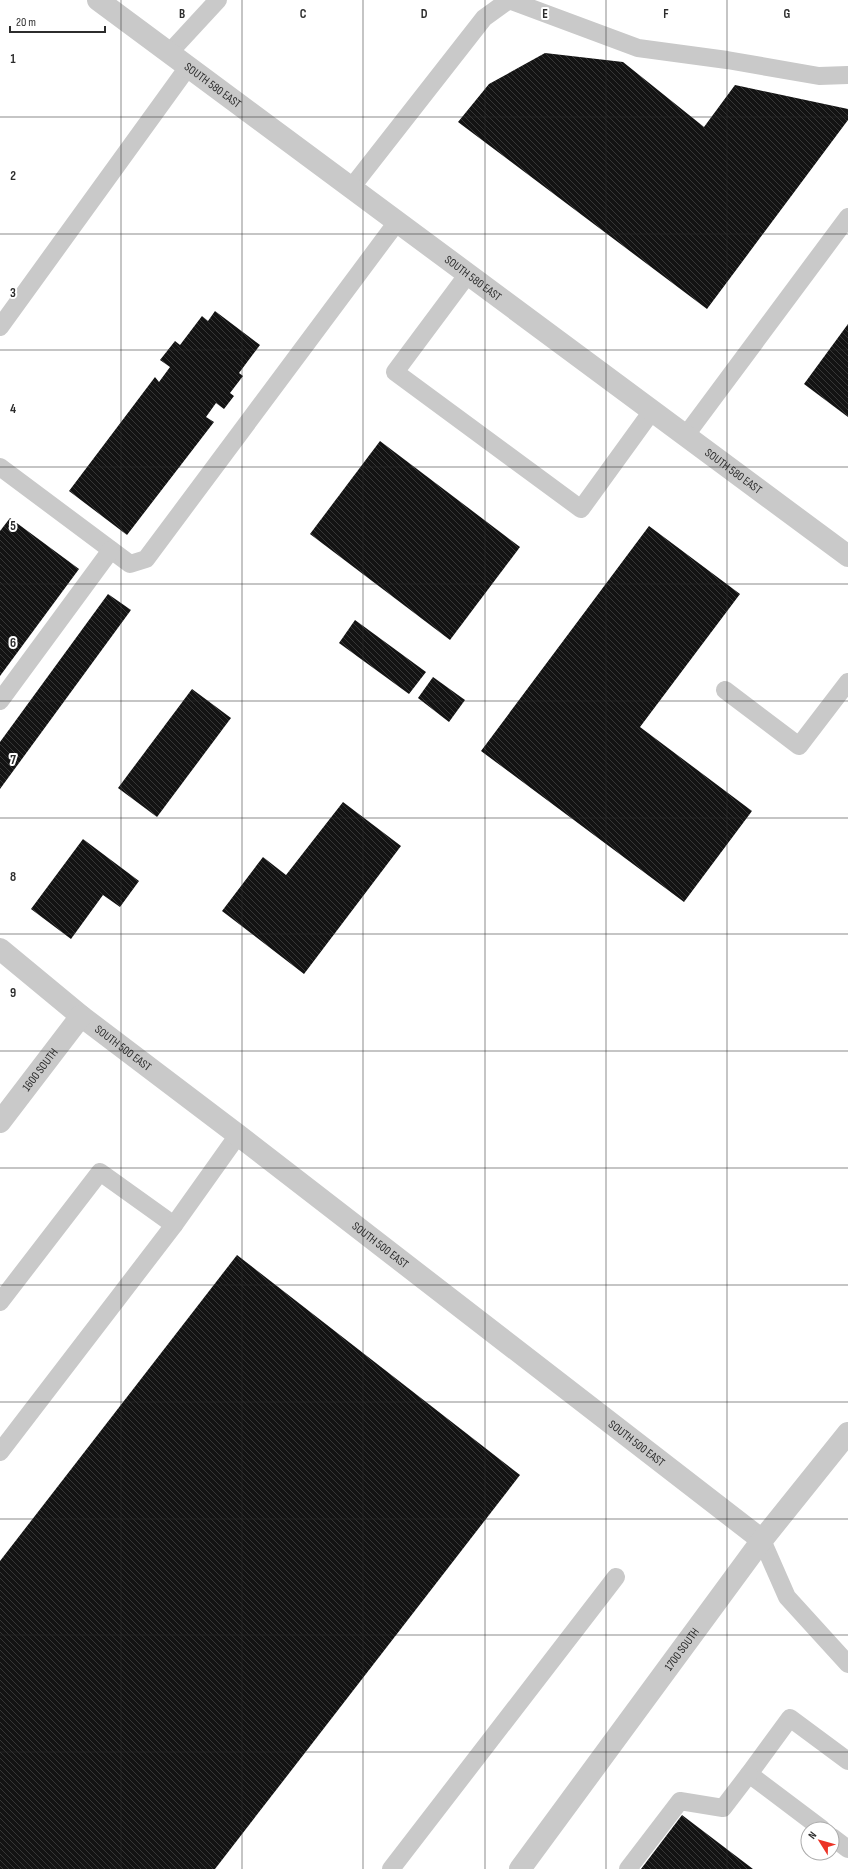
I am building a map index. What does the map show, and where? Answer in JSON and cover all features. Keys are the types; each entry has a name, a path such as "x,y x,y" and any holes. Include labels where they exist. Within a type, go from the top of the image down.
{"street":[{"name":"SOUTH 580 EAST","path":"98,0 848,556"},
{"name":"SOUTH 500 EAST","path":"0,949 81,1016 238,1135 762,1540"},
{"name":"1600 SOUTH","path":"0,1122 81,1016"},
{"name":"1700 SOUTH","path":"520,1869 762,1540 848,1433"}],"lane":[{"path":"170,53 218,0"},
{"path":"351,188 484,18 509,0 638,48 727,60 819,76 848,75"},
{"path":"0,327 188,67"},
{"path":"686,436 848,216"},
{"path":"0,467 130,564 146,559 396,222"},
{"path":"468,274 395,372 581,509 652,411"},
{"path":"0,701 111,550"},
{"path":"725,690 799,746 848,682"},
{"path":"0,1452 174,1225 238,1135"},
{"path":"0,1302 100,1172 174,1225"},
{"path":"762,1540 787,1597 848,1664"},
{"path":"390,1869 616,1577"},
{"path":"628,1869 680,1801 723,1808 790,1718 848,1761"},
{"path":"749,1774 811,1821"}],"building":[{"path":"545,53 623,62 704,127 735,85 848,109 848,120 707,309 458,122 489,84"},
{"path":"215,311 260,345 239,373 243,376 230,393 234,396 224,409 216,403 206,417 214,422 127,535 69,491 155,377 159,382 170,367 160,360 175,341 180,345 202,316 208,321"},
{"path":"848,324 848,417 804,384"},
{"path":"380,441 520,547 450,640 310,534"},
{"path":"10,518 79,569 0,676 0,531"},
{"path":"649,526 740,594 640,727 752,811 684,902 481,751"},
{"path":"108,594 131,610 0,789 0,742"},
{"path":"355,620 426,672 409,694 339,643"},
{"path":"433,677 465,700 449,722 418,698"},
{"path":"192,689 231,718 157,817 118,788"},
{"path":"343,802 401,846 304,974 222,911 263,857 286,875"},
{"path":"83,839 139,881 120,907 103,895 71,939 31,909"},
{"path":"237,1255 520,1475 215,1869 0,1869 0,1561"},
{"path":"682,1815 753,1869 641,1869"}]}
